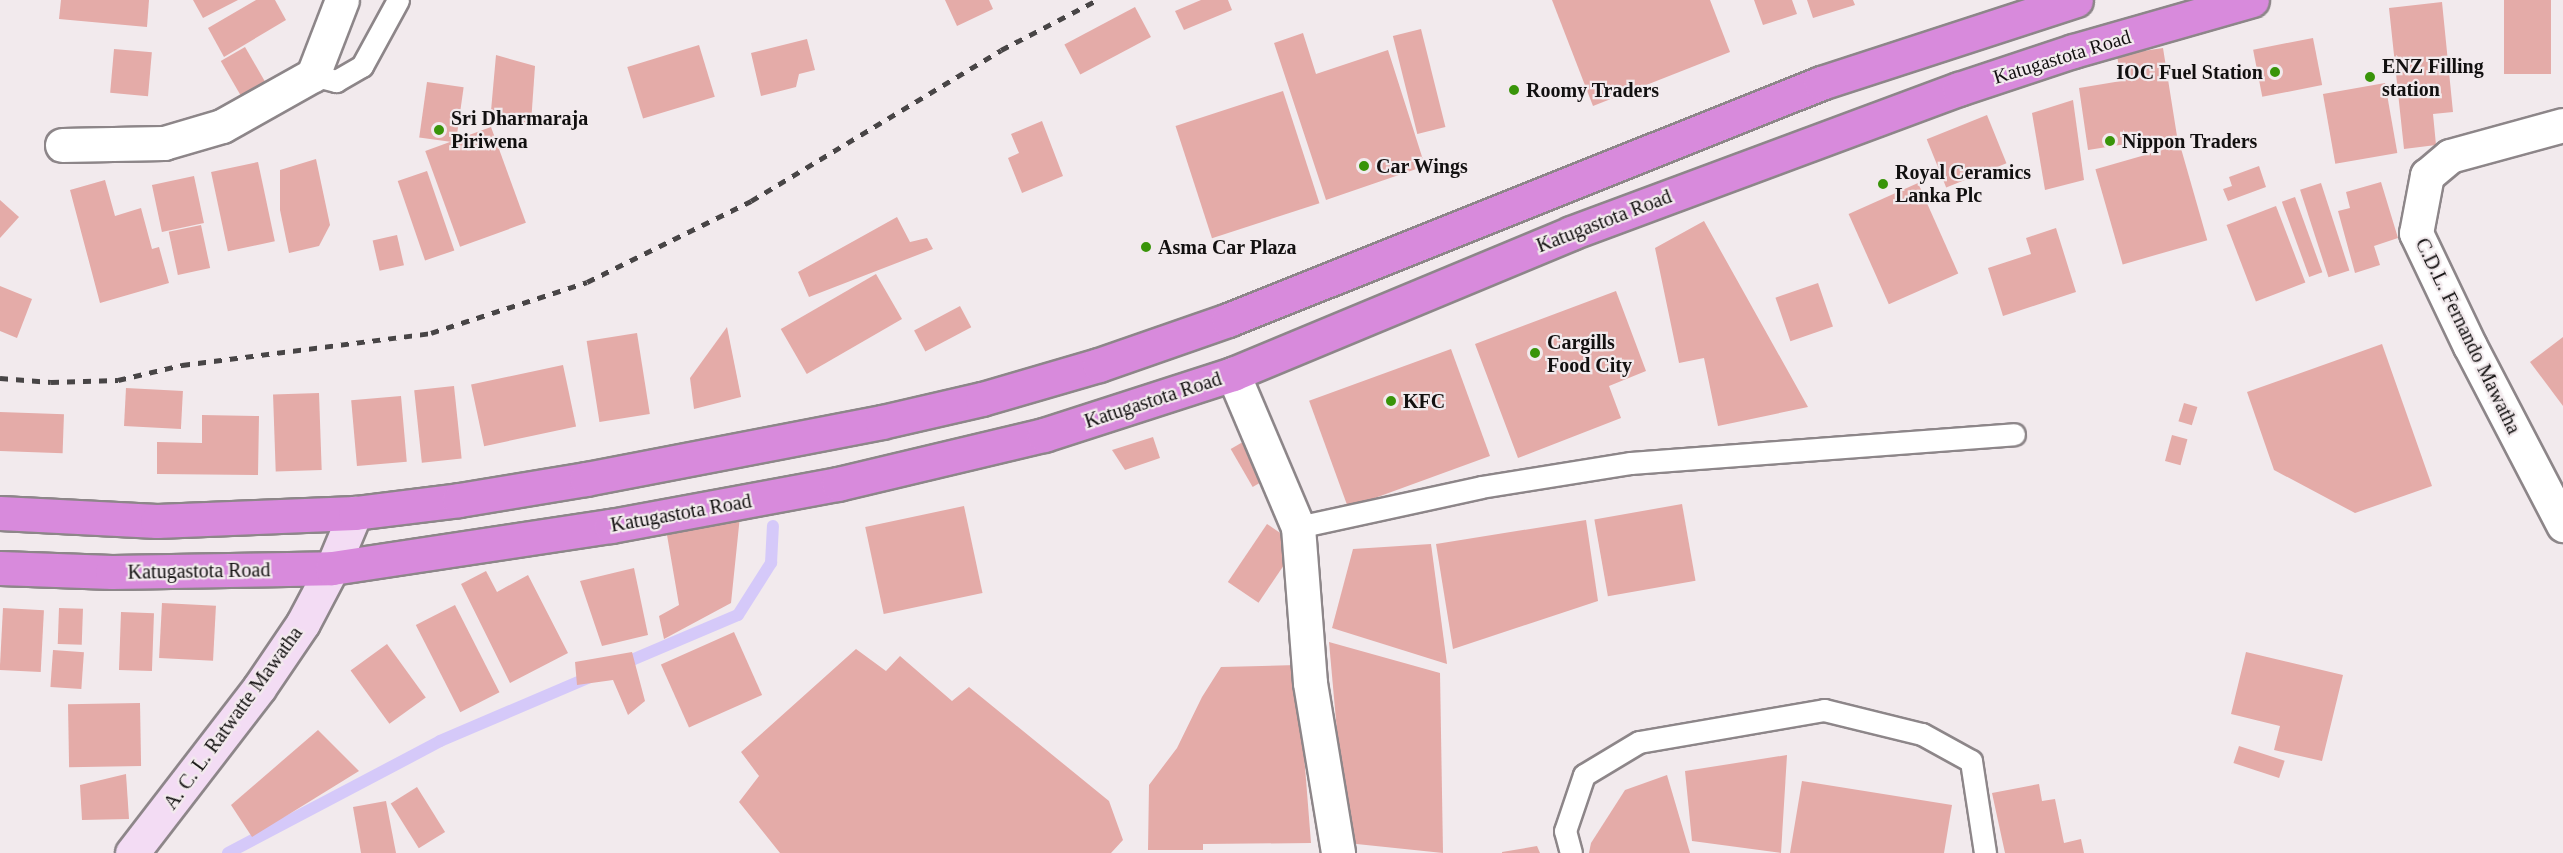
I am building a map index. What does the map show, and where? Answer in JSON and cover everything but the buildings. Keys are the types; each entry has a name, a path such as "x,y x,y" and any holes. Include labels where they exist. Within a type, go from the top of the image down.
{"highway":[{"path":"0,513 157,521 301,517 355,513 459,500 586,479 882,422 982,399 1099,365 1228,320 1821,83 2076,0"},
{"name":"Katugastota Road","path":"0,568 124,572 332,568 611,525 838,484 1044,435 1233,374 1560,238 1759,162 2073,51 2252,0"}],"street":[{"path":"62,144 164,143 222,126 313,75 342,0"},
{"name":"C.D.L. Fernando Mawatha","path":"2563,125 2450,156 2427,175 2416,233 2469,346 2563,525"},
{"path":"1233,374 1298,527 1310,683 1338,853"},
{"name":"A. C. L. Ratwatte Mawatha","path":"132,853 259,688 303,623 332,568 355,513"}],"lane":[{"path":"313,75 336,81 362,66 398,0"},
{"path":"1298,527 1481,487 1631,463 2014,434"},
{"path":"1571,853 1565,831 1584,775 1639,742 1824,710 1922,734 1971,761 1985,853"}],"waterway":[{"path":"620,665 738,615 771,563 773,526"},
{"path":"228,853 440,741 590,677"}],"railway":[{"path":"0,378 51,382 118,380 182,365 431,333 587,282 751,201 1001,50 1097,0"}],"place":[{"name":"IOC Fuel Station","path":"2275,72"},
{"name":"ENZ Filling station","path":"2370,77"},
{"name":"Roomy Traders","path":"1514,90"},
{"name":"Sri Dharmaraja Piriwena","path":"439,130"},
{"name":"Nippon Traders","path":"2110,141"},
{"name":"Car Wings","path":"1364,166"},
{"name":"Royal Ceramics Lanka Plc","path":"1883,184"},
{"name":"Asma Car Plaza","path":"1146,247"},
{"name":"Cargills Food City","path":"1535,353"},
{"name":"KFC","path":"1391,401"}]}
